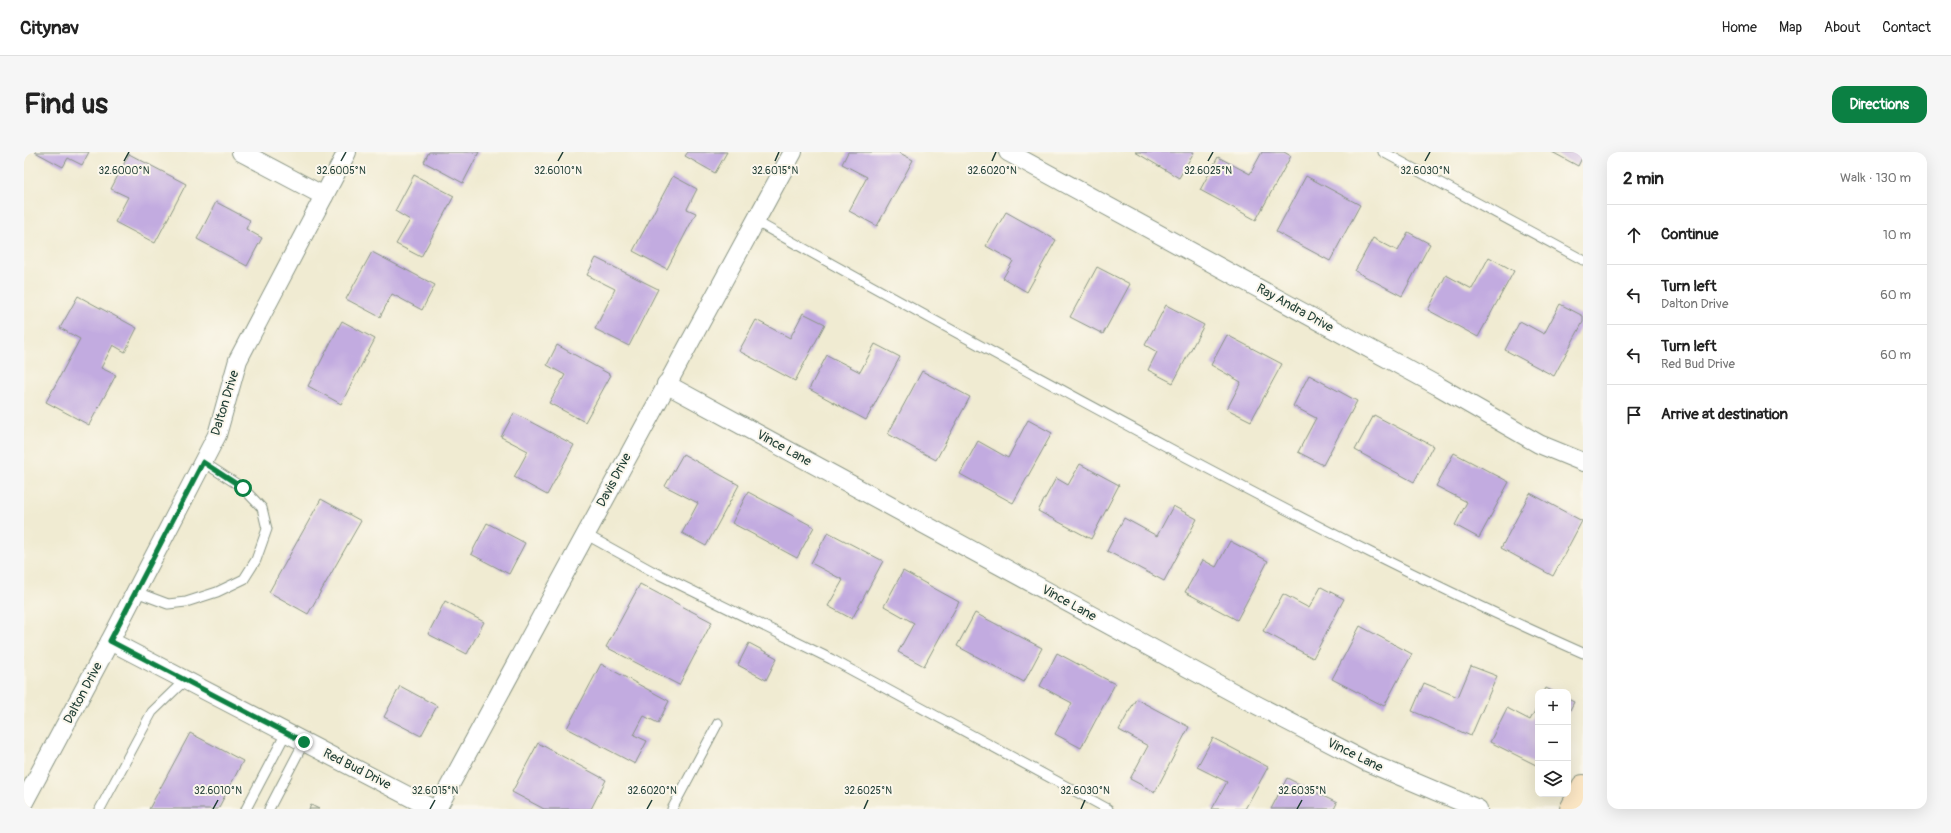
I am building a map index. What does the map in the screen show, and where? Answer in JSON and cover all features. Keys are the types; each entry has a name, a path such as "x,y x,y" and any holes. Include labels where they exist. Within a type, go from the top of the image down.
{"main road":[{"path":"1571,809 1583,786"}],"street":[{"path":"241,152 324,196"},
{"name":"Dalton Drive","path":"24,802 136,592 217,435 238,360 347,152"},
{"name":"Davis Drive","path":"437,809 793,152"},
{"name":"Ray Andra Drive","path":"1008,152 1431,382 1539,444 1583,462"},
{"name":"Vince Lane","path":"666,384 1249,701 1367,762 1478,809"},
{"name":"Red Bud Drive","path":"110,641 434,809"}],"lane":[{"path":"1382,152 1583,260"},
{"path":"755,221 878,291 1292,513 1396,565 1583,653"},
{"path":"136,592 168,604 186,602 217,592 244,579 256,560 266,529 262,508 243,488 203,462"},
{"path":"585,534 652,571 831,659 1108,809"},
{"path":"100,809 152,712 185,680"},
{"path":"672,809 718,723"},
{"path":"246,809 286,733"},
{"path":"269,809 304,742"}],"building":[{"path":"35,152 89,152 82,165 68,158 63,167"},
{"path":"429,152 479,152 463,183 424,162"},
{"path":"688,152 727,152 715,173 685,156"},
{"path":"848,152 898,152 913,160 877,226 849,211 867,177 842,164"},
{"path":"1135,152 1194,152 1179,178"},
{"path":"1262,152 1284,152 1291,156 1256,220 1200,190 1218,157 1250,174"},
{"path":"1552,152 1583,152 1583,156 1578,166"},
{"path":"129,154 186,184 155,243 115,222 128,197 111,189"},
{"path":"414,175 454,196 421,257 396,244 410,220 395,211"},
{"path":"673,176 697,189 687,209 696,213 667,269 633,251"},
{"path":"1306,176 1360,205 1330,261 1276,232"},
{"path":"216,202 250,220 246,229 262,238 247,266 197,239"},
{"path":"1006,212 1056,240 1027,292 1003,278 1013,261 986,246"},
{"path":"1408,232 1430,244 1402,296 1355,271 1373,238 1398,251"},
{"path":"372,252 435,285 422,310 392,294 380,317 346,299"},
{"path":"1489,257 1514,271 1478,337 1428,310 1446,275 1472,289"},
{"path":"596,258 658,289 629,346 595,329 615,289 587,275"},
{"path":"1097,267 1130,284 1103,334 1070,317"},
{"path":"78,296 137,328 125,352 113,345 101,368 116,375 89,425 46,402 80,339 60,328"},
{"path":"1560,304 1583,316 1583,322 1554,376 1505,350 1520,321 1544,334"},
{"path":"1166,305 1204,325 1173,383 1148,370 1157,352 1145,345"},
{"path":"803,313 825,324 795,381 739,351 756,320 790,338"},
{"path":"342,321 375,339 341,404 308,386"},
{"path":"1227,335 1282,364 1251,421 1227,409 1241,382 1211,365"},
{"path":"875,344 900,357 866,420 809,389 827,355 860,372"},
{"path":"557,345 611,375 585,422 549,403 565,375 547,365"},
{"path":"922,371 970,397 936,460 888,434"},
{"path":"1309,375 1357,401 1323,465 1298,452 1316,418 1293,406"},
{"path":"514,413 574,445 547,495 514,477 528,451 501,437"},
{"path":"1374,415 1433,446 1414,482 1355,450"},
{"path":"1028,420 1052,433 1013,503 960,474 978,441 1008,458"},
{"path":"1454,453 1509,482 1479,538 1455,525 1467,502 1436,486"},
{"path":"683,454 739,485 706,546 682,533 698,503 665,486"},
{"path":"1080,464 1119,485 1091,539 1038,511 1056,478 1068,485"},
{"path":"748,492 814,527 797,558 732,523"},
{"path":"1530,493 1582,521 1553,576 1501,548"},
{"path":"321,499 361,521 308,614 269,592"},
{"path":"1173,506 1197,519 1164,581 1107,551 1124,518 1157,536"},
{"path":"487,523 525,543 509,574 471,554"},
{"path":"828,532 883,561 852,619 828,606 843,580 811,563"},
{"path":"1230,541 1268,561 1237,620 1185,592 1203,560 1216,567"},
{"path":"903,571 959,602 924,666 898,652 914,623 884,606"},
{"path":"640,584 712,622 679,685 606,647"},
{"path":"1321,587 1344,599 1313,658 1263,631 1283,594 1309,608"},
{"path":"445,601 484,622 467,654 428,634"},
{"path":"975,613 1042,648 1024,682 957,646"},
{"path":"1360,626 1412,654 1384,706 1332,679"},
{"path":"749,643 777,658 766,680 738,665"},
{"path":"1057,653 1115,684 1081,748 1055,734 1072,703 1040,686"},
{"path":"601,664 669,701 658,723 644,716 634,735 647,741 635,764 567,728"},
{"path":"1471,666 1497,676 1471,736 1412,711 1424,683 1458,697"},
{"path":"400,686 437,706 421,736 384,717"},
{"path":"1136,699 1189,727 1155,792 1130,779 1148,746 1119,730"},
{"path":"1571,700 1574,702 1571,708"},
{"path":"1507,708 1530,720 1535,711 1535,764 1490,742"},
{"path":"190,733 243,761 218,809 149,809"},
{"path":"1213,738 1268,767 1245,809 1212,809 1227,782 1197,767"},
{"path":"538,743 606,780 591,809 544,809 512,792"},
{"path":"1287,778 1337,803 1334,809 1271,809"},
{"path":"311,805 319,809 309,809"}],"route":[{"path":"243,488 203,462 110,641 304,742"}]}
